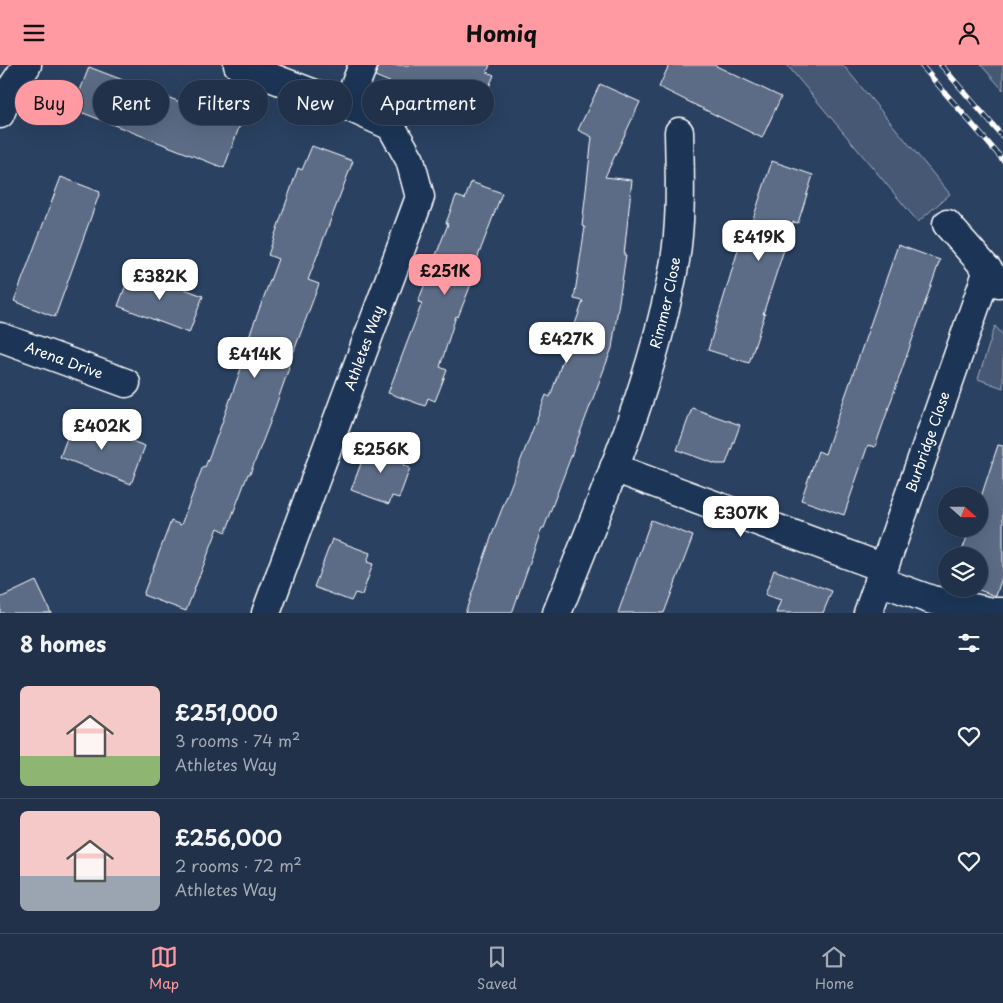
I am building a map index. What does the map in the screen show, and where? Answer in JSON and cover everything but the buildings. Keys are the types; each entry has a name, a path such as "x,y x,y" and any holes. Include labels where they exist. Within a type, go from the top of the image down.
{"street":[{"path":"0,115 9,92 27,65"},
{"name":"Athletes Way","path":"238,65 278,80"},
{"path":"352,95 363,65"},
{"name":"Athletes Way","path":"266,613 420,197 410,160 391,126 352,108"},
{"name":"Rimmer Close","path":"557,613 614,468 656,346 673,270 681,194 679,132"},
{"path":"947,224 995,278"},
{"name":"Burbridge Close","path":"868,613 995,278"},
{"name":"Arena Drive","path":"0,337 126,383"},
{"path":"614,468 882,574 932,600 1003,612"}],"shaded area":[{"path":"787,65 843,65 950,194 918,222"},
{"path":"981,65 1003,65 1003,90"},
{"path":"995,326 1003,335 1003,388 978,379"}],"railway":[{"path":"921,65 1003,160"},
{"path":"941,65 1003,137"}]}
